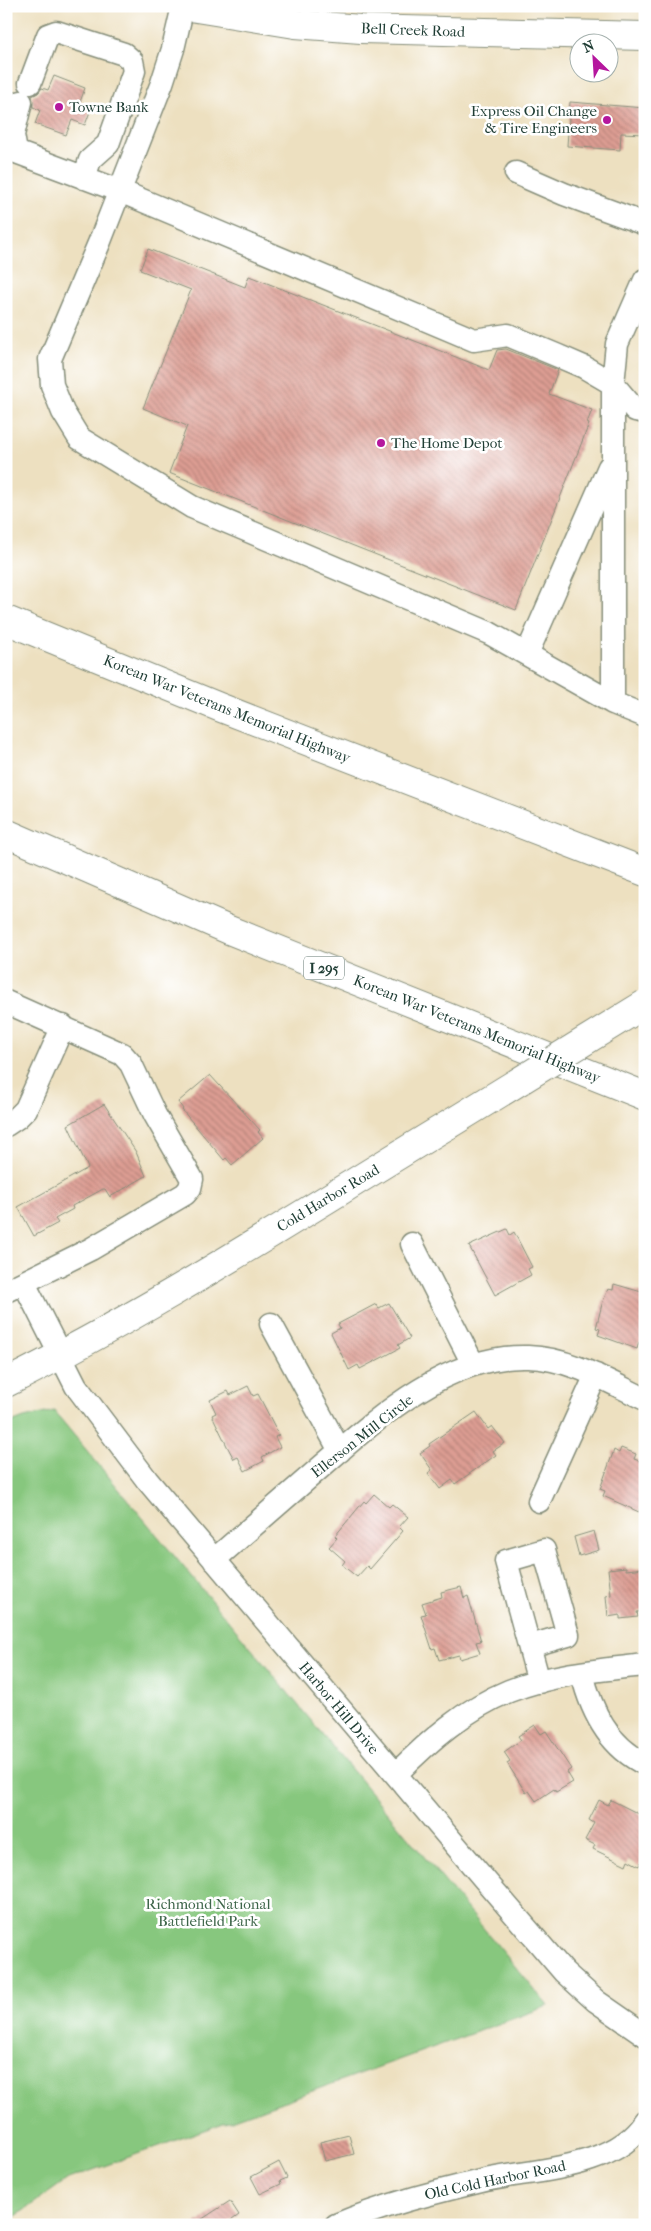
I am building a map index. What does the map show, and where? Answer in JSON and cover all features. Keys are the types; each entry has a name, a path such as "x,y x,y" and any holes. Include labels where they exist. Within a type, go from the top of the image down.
{"main road":[{"name":"Bell Creek Road","path":"183,6 286,23 361,29 645,36"},
{"name":"Korean War Veterans Memorial Highway","path":"6,620 219,707 645,872"},
{"name":"Korean War Veterans Memorial Highway","path":"6,833 247,937 645,1096"},
{"name":"Cold Harbor Road","path":"6,1382 60,1356 162,1298 645,1004"}],"street":[{"path":"183,6 173,49 162,84 50,359 52,385 63,412 80,438 192,507 490,633 613,703 645,716"},
{"path":"84,178 90,160 108,144 134,71 132,61 124,54 56,32 48,35 26,93 13,135 16,152 84,178 120,191 474,340 508,335 584,367 613,384 635,410 645,412"},
{"path":"516,173 564,194 645,224"},
{"path":"613,703 613,384 617,344 645,280"},
{"path":"527,654 613,458"},
{"path":"6,1002 122,1054 130,1064 155,1115 192,1179 190,1188 185,1194 90,1249 15,1287"},
{"path":"6,1125 18,1117 26,1108 63,1026"},
{"path":"412,1244 473,1364"},
{"name":"Harbor Hill Drive","path":"15,1287 60,1356 76,1386 147,1480 214,1560 564,1972 596,2001 645,2035"},
{"path":"271,1324 340,1451"},
{"name":"Ellerson Mill Circle","path":"214,1560 397,1404 453,1372 473,1364 495,1358 529,1356 556,1361 596,1375 645,1399"},
{"path":"539,1501 596,1375"},
{"path":"530,1646 539,1682"},
{"path":"396,1774 424,1746 456,1722 483,1704 509,1691 539,1682 582,1673 645,1665"},
{"path":"582,1673 587,1696 604,1729 621,1748 645,1764"},
{"name":"Old Cold Harbor Road","path":"336,2225 361,2214 417,2196 490,2178 574,2164 597,2157 618,2146 638,2131 645,2121"}],"green space":[{"name":"Richmond National Battlefield Park","path":"54,1411 548,2006 68,2179 6,2223 6,1425 24,1418"}],"building":[{"name":"Towne Bank","path":"54,76 85,88 79,105 91,109 85,125 72,120 66,135 35,124 40,110 33,107 32,96 42,88 48,90"},
{"name":"Express Oil Change & Tire Engineers","path":"570,102 645,108 645,134 621,133 620,150 567,146"},
{"name":"The Home Depot","path":"148,249 245,287 249,276 489,370 497,350 506,349 558,370 549,394 592,410 587,423 589,424 516,610 169,473 187,426 143,408 191,290 140,270"},
{"path":"210,1075 260,1130 258,1132 263,1138 232,1165 226,1158 224,1160 182,1110 178,1102"},
{"path":"104,1104 136,1152 146,1176 110,1197 105,1189 103,1189 72,1206 73,1209 55,1219 58,1223 34,1236 18,1207 88,1168 68,1125"},
{"path":"507,1229 510,1235 514,1232 532,1267 528,1269 531,1275 495,1295 469,1246"},
{"path":"614,1284 645,1293 645,1344 639,1342 637,1349 598,1335 600,1329 596,1328 602,1304 608,1289 613,1290"},
{"path":"389,1303 410,1338 398,1345 400,1348 387,1355 360,1369 358,1365 349,1370 331,1333 340,1328 338,1324 376,1304 379,1308"},
{"path":"248,1386 253,1396 258,1394 279,1435 275,1437 280,1447 262,1457 264,1461 245,1471 238,1457 234,1459 227,1446 212,1415 216,1413 210,1400 228,1391 230,1395"},
{"path":"476,1412 488,1429 492,1426 505,1443 493,1451 496,1455 455,1484 452,1480 440,1489 428,1473 432,1470 420,1453 430,1446 429,1444"},
{"path":"621,1448 636,1454 634,1459 645,1463 645,1508 641,1507 639,1512 603,1496 605,1491 600,1489 614,1450 619,1453"},
{"path":"374,1494 389,1507 392,1504 408,1517 399,1527 403,1531 370,1569 367,1566 357,1577 342,1565 345,1561 329,1547 337,1538 335,1536 364,1501 366,1503"},
{"path":"594,1531 599,1550 579,1556 574,1537"},
{"path":"626,1567 626,1570 645,1568 645,1611 637,1612 638,1617 620,1619 620,1615 608,1617 606,1596 611,1595 608,1569"},
{"path":"461,1587 464,1598 468,1596 473,1613 481,1641 476,1642 480,1653 460,1659 459,1655 439,1660 435,1648 432,1649 421,1615 426,1614 422,1603 442,1597 441,1592"},
{"path":"535,1725 541,1734 546,1731 571,1769 567,1772 573,1782 556,1792 554,1789 536,1801 529,1791 526,1793 507,1763 510,1761 504,1752 521,1740 518,1736"},
{"path":"599,1800 608,1805 611,1800 645,1817 645,1855 639,1866 628,1860 626,1865 593,1849 595,1845 585,1840 594,1823 589,1820"},
{"path":"349,2135 354,2154 325,2161 320,2142"},
{"path":"279,2162 287,2178 280,2181 281,2184 260,2194 251,2177"},
{"path":"230,2201 239,2215 225,2225 193,2225"}],"place":[{"name":"Towne Bank","path":"59,107"},
{"name":"Express Oil Change & Tire Engineers","path":"607,120"},
{"name":"The Home Depot","path":"381,443"}]}
